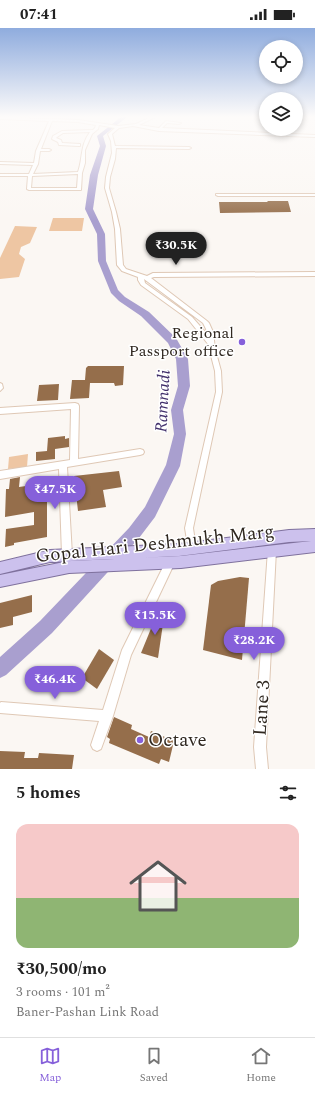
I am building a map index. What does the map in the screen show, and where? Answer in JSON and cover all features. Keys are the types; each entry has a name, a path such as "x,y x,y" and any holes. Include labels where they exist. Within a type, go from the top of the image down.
{"main road":[{"name":"Gopal Hari Deshmukh Marg","path":"0,568 50,556 192,549 289,536 315,535"},
{"name":"Gopal Hari Deshmukh Marg","path":"0,581 69,567 170,562 315,546"}],"street":[{"path":"39,152 36,164 30,175 29,190 79,189 80,173 83,163 83,152"},
{"path":"114,152 115,155 109,167 107,184 108,199 113,206 120,239 120,266 124,270 147,278 205,322 212,331 211,343 218,366 220,380 219,392 190,516 189,528 192,549"},
{"path":"0,163 36,164"},
{"path":"0,175 80,173"},
{"path":"218,195 315,195"},
{"path":"141,275 152,271 315,269"},
{"path":"147,278 153,275 315,274"},
{"path":"141,275 143,284 190,318 211,343"},
{"path":"0,411 75,406 74,462"},
{"path":"0,475 140,452"},
{"path":"62,464 71,554"},
{"name":"Lane 3","path":"262,769 260,747 272,550"},
{"path":"97,745 126,654 170,562"},
{"path":"1,708 106,716"}],"shaded area":[{"path":"53,218 84,218 82,231 49,231"},
{"path":"15,226 37,227 30,243 21,247 19,254 25,259 19,277 0,279 0,258"},
{"path":"28,454 27,467 8,469 9,457"}],"building":[{"path":"267,201 288,201 291,212 220,213 219,202 268,202"},
{"path":"88,366 124,366 123,385 115,386 114,383 90,383 89,398 70,399 72,380 85,380 86,368"},
{"path":"59,384 58,400 37,401 39,385"},
{"path":"65,436 65,439 69,438 69,447 55,449 55,459 36,461 36,452 47,451 48,438"},
{"path":"119,471 122,487 103,490 106,507 78,511 74,476"},
{"path":"20,477 19,487 26,486 26,490 48,486 47,537 14,543 14,545 5,547 6,529 34,525 34,512 5,517 6,489 9,489 10,479"},
{"path":"240,577 249,578 242,660 203,650 211,585 218,581"},
{"path":"32,595 32,612 13,617 13,625 0,628 0,603"},
{"path":"159,609 165,610 158,658 141,653"},
{"path":"99,649 114,660 97,689 82,678"},
{"name":"Octave","path":"114,717 132,725 131,729 149,737 151,731 174,741 169,762 161,759 159,764 109,743 110,739 107,737"},
{"path":"0,751 25,752 24,758 38,758 39,753 74,755 72,769 0,769"}],"waterway":[{"name":"Ramnadi","path":"0,669 46,627 134,533 150,512 173,466 180,434 177,410 184,386 182,359 172,341 145,314 122,299 114,291 102,261 101,234 89,209 94,175 101,152"}],"place":[{"name":"Regional Passport office","path":"242,342"},
{"name":"Octave","path":"140,740"}]}
